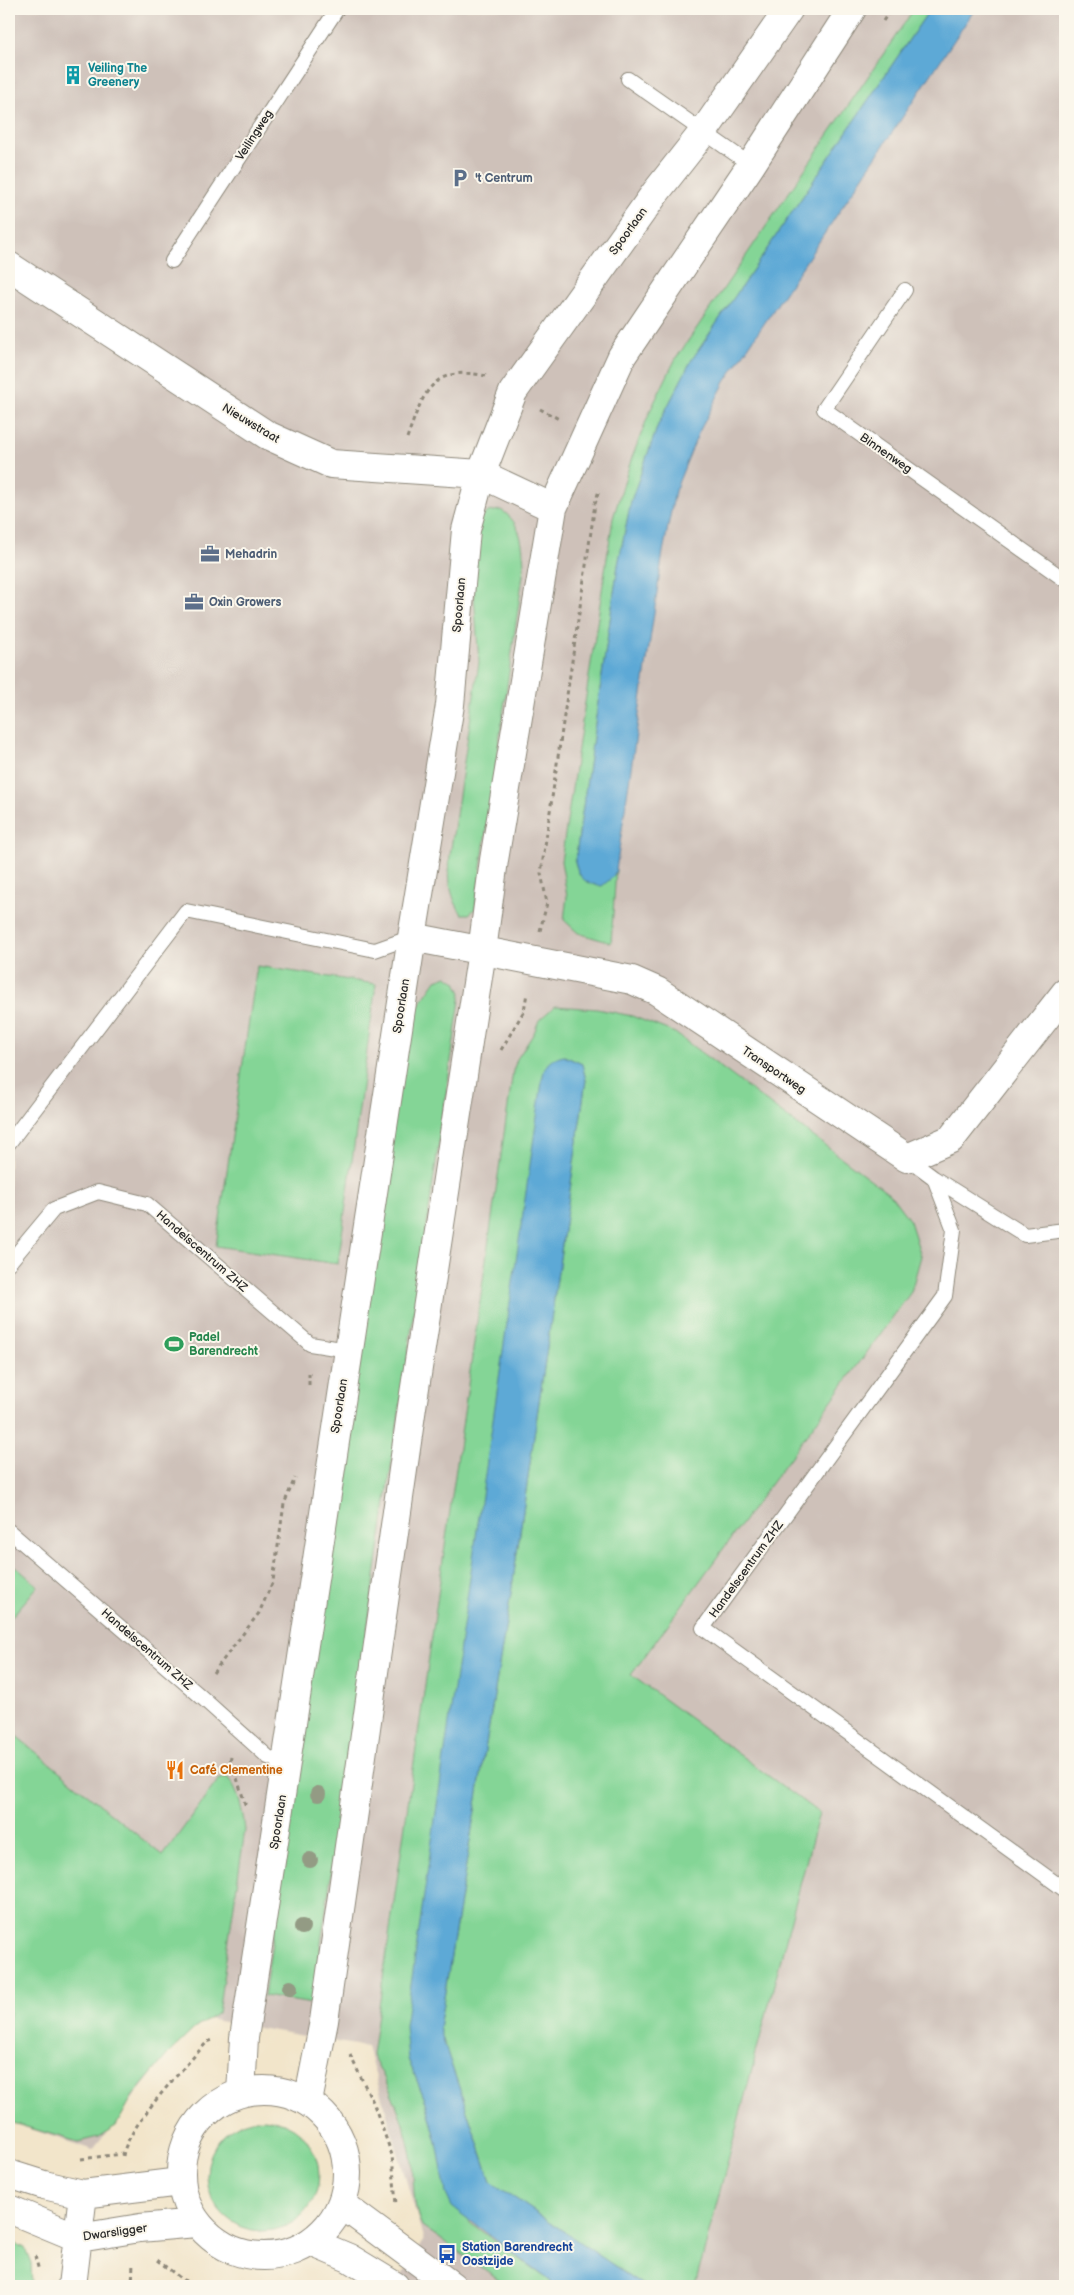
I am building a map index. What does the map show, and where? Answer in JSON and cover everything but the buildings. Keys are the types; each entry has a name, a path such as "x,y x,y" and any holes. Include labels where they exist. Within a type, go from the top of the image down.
{"street":[{"name":"Spoorlaan","path":"241,2093 244,2038 287,1764 348,1350 450,705 466,530 481,474 513,392 656,192 704,131 789,9"},
{"path":"308,2102 324,2021 412,1407 482,951 494,860 552,508 622,356 751,165 852,9"},
{"name":"Nieuwstraat","path":"9,266 267,435 331,464 481,474 552,508"},
{"name":"Transportweg","path":"412,937 632,980 657,992 906,1158"},
{"path":"906,1158 951,1139 1065,993"},
{"path":"276,2090 308,2102 324,2114 344,2147 347,2176 341,2204 329,2225 311,2242 294,2251 276,2256 250,2256 226,2248 214,2241 196,2223 186,2204 180,2182 181,2162 194,2126 223,2100 241,2093 276,2090"},
{"path":"9,2174 83,2194 180,2182"},
{"path":"72,2286 83,2194"},
{"path":"341,2204 452,2286"},
{"name":"Dwarsligger","path":"9,2209 79,2238 140,2228 196,2223"},
{"path":"311,2242 349,2258 395,2286"}],"lane":[{"name":"Veilingweg","path":"172,260 337,9"},
{"path":"628,79 751,165"},
{"name":"Binnenweg","path":"905,290 824,409 1065,580"},
{"path":"9,1143 186,911 375,950 412,937"},
{"path":"906,1158 934,1178 1025,1235 1065,1230"},
{"name":"Handelscentrum ZHZ","path":"934,1178 954,1230 945,1296 703,1628 1065,1890"},
{"name":"Handelscentrum ZHZ","path":"9,1263 54,1209 98,1192 146,1204 310,1344 348,1350"},
{"name":"Handelscentrum ZHZ","path":"9,1531 268,1757 287,1764"}],"path":[{"path":"879,28 892,9"},
{"path":"500,1051 524,1011 547,903 541,873 594,504 600,486"},
{"path":"198,1694 259,1613 273,1580 284,1504 298,1470"},
{"path":"131,2189 122,2154 150,2106 208,2042 225,2036 244,2038"},
{"path":"318,2048 349,2053 373,2102 392,2155 396,2203 392,2220 382,2234"},
{"path":"79,2159 122,2154"},
{"path":"140,2228 152,2256 183,2280 203,2286"}],"shaded area":[{"path":"9,9 1065,9 1065,2286 395,2286 424,2241 367,2047 196,2017 93,2150 9,2122"}],"green space":[{"path":"914,9 930,9 691,361 658,425 631,501 618,565 575,862 612,877 616,870 611,943 578,933 564,920 567,896 561,861 613,518 631,460 650,411 675,360"},
{"path":"501,510 513,521 520,535 524,568 475,909 469,914 462,914 452,893 449,863 479,662 472,568 479,519 488,512"},
{"path":"257,966 376,984 338,1264 216,1246"},
{"path":"447,976 456,982 461,993 312,2004 264,1996 408,1021 436,980"},
{"path":"555,1006 597,1009 632,1016 675,1033 890,1194 910,1221 921,1256 911,1292 631,1675 819,1813 695,2286 644,2286 491,2182 439,2028 512,1587 586,1080 582,1064 564,1056 408,2059 426,2102 437,2142 470,2223 557,2286 507,2286 422,2226 416,2209 411,2155 404,2129 385,2079 372,2055 513,1071 517,1059 534,1033 539,1020"},
{"path":"9,1561 38,1586 9,1620"},
{"path":"9,1730 163,1856 218,1780 227,1777 231,1782 240,1802 243,1816 245,1830 218,2013 194,2029 168,2054 132,2097 116,2126 98,2137 78,2142 9,2122"},
{"path":"263,2119 284,2123 302,2136 315,2154 319,2175 315,2196 302,2214 284,2227 263,2231 242,2227 224,2214 211,2196 207,2175 211,2154 224,2136 242,2123"},
{"path":"9,2241 25,2248 31,2263 32,2286 9,2286"}],"water":[{"path":"930,9 975,9 725,382 698,434 675,491 663,552 616,870 613,877 602,886 591,884 581,876 575,862 618,565 631,501 658,425 691,361"},
{"path":"564,1056 582,1064 586,1080 512,1587 439,2028 491,2182 644,2286 557,2286 452,2207 446,2194 437,2142 426,2102 408,2059 405,2026 543,1075 550,1062"}],"place":[{"name":"Veiling The Greenery","path":"73,75"},
{"name":"'t Centrum","path":"460,178"},
{"name":"Mehadrin","path":"210,554"},
{"name":"Oxin Growers","path":"194,602"},
{"name":"Padel Barendrecht","path":"174,1344"},
{"name":"Café Clementine","path":"175,1770"},
{"name":"Station Barendrecht Oostzijde","path":"447,2254"}]}
